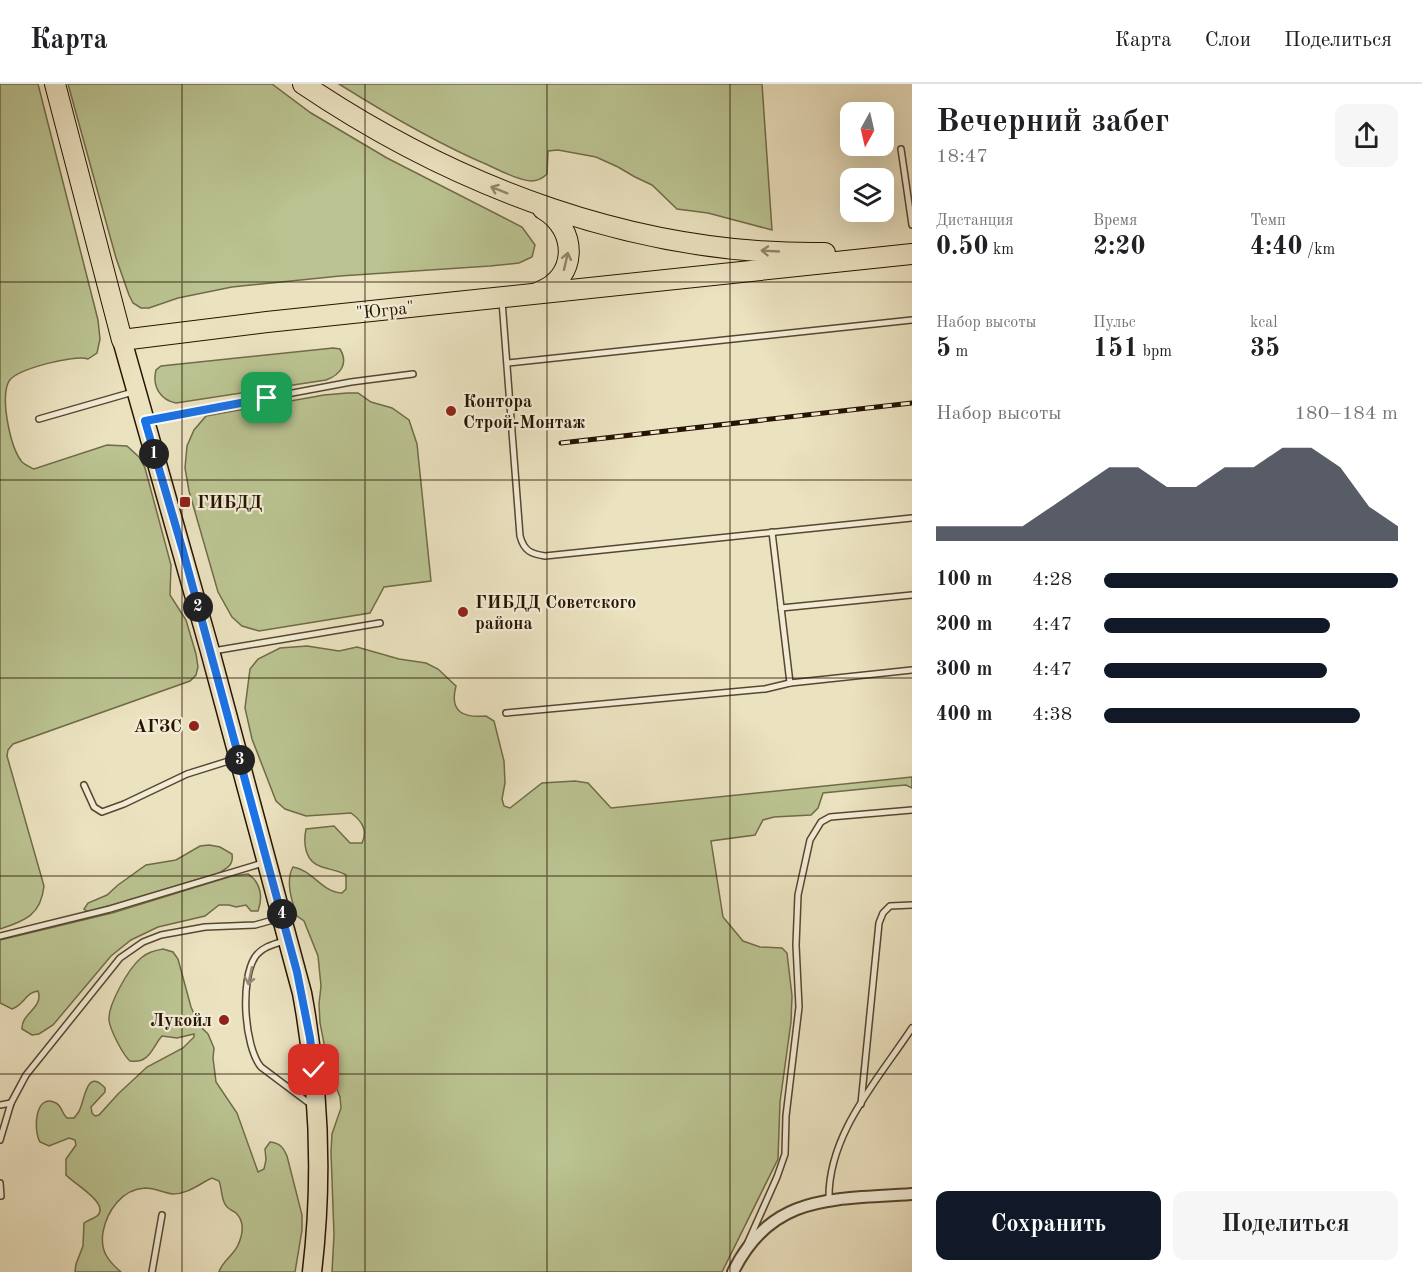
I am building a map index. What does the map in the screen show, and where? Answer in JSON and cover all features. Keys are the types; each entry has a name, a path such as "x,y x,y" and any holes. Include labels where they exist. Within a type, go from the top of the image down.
{"highway":[{"path":"55,84 122,340"},
{"name":"\"Югра\"","path":"303,84 345,112 425,156 496,189 573,217 637,234 720,247 814,253 912,252"},
{"path":"525,296 554,284 563,274 568,258 568,240 561,226 549,213 534,204"},
{"name":"\"Югра\"","path":"122,340 267,322 525,296 912,252"}],"main road":[{"path":"122,340 240,758 297,972 310,1038 317,1109 317,1218 312,1272"}],"street":[{"path":"732,1272 745,1250 760,1232 776,1218 799,1208 829,1201 912,1194"}],"lane":[{"path":"901,149 912,225"},
{"path":"502,298 520,536 527,552 545,556 912,518"},
{"path":"508,363 912,320"},
{"path":"145,421 351,382 413,374"},
{"path":"39,419 136,391"},
{"path":"772,532 790,683"},
{"path":"781,608 912,595"},
{"path":"210,651 380,622"},
{"path":"506,713 765,690 790,683 912,670"},
{"path":"84,785 94,807 102,812 187,774 240,758"},
{"path":"745,1250 785,1154 786,1116 799,1006 796,923 802,873 810,840 821,822 830,817 912,810"},
{"path":"0,936 110,909 267,861"},
{"path":"861,1104 879,923 883,913 890,906 912,905"},
{"path":"0,1140 11,1103 26,1075 120,958 131,949 161,935 185,930 255,925 283,918"},
{"path":"288,939 262,950 255,957 246,1002 251,1049 261,1067 317,1109"},
{"path":"829,1201 830,1174 845,1128 912,1028"},
{"path":"0,1105 11,1103"},
{"path":"0,1183 2,1196"},
{"path":"152,1272 162,1215"}],"green space":[{"path":"0,84 38,84 98,320 100,339 97,353 88,359 71,359 34,367 14,376 9,381 6,389 6,410 10,434 22,462 34,469 107,445 127,446 139,457 145,468 171,565 170,595 186,620 198,667 196,675 190,681 13,744 8,750 7,756 44,886 39,904 30,915 24,920 0,929"},
{"path":"68,84 272,84 311,113 387,158 522,227 535,245 532,257 519,263 490,266 340,276 232,287 141,308 133,303 129,295 116,258"},
{"path":"339,84 762,84 772,230 708,213 677,209 652,185 596,157 558,150 548,151 547,174 538,180 531,181 515,177 431,138"},
{"path":"340,349 344,359 343,364 339,372 326,380 176,403 166,399 156,387 156,370 161,366"},
{"path":"358,393 371,402 392,408 409,420 417,444 431,581 384,587 370,613 259,631 242,626 232,617 218,592 189,491 185,468 187,446 194,430 206,416"},
{"path":"307,646 339,651 357,647 399,659 426,663 438,669 456,686 454,702 460,712 471,716 486,716 494,721 504,761 505,783 502,799 504,806 510,808 542,783 575,781 588,783 611,808 912,777 912,788 906,785 823,793 818,808 811,815 774,817 763,820 755,835 711,841 723,917 743,941 760,947 782,948 787,953 792,996 791,1022 780,1102 778,1159 722,1272 332,1272 334,1235 331,1152 332,1134 341,1108 340,1097 329,1069 320,1023 321,986 318,956 304,921 297,916 290,891 290,879 293,867 306,872 328,889 342,893 346,889 346,875 316,865 312,861 306,852 306,829 334,826 350,843 362,843 364,830 358,819 351,813 306,816 285,809 276,801 252,739 245,708 250,669 258,659 280,648"},
{"path":"200,846 220,847 232,854 231,864 219,873 88,912 84,909 88,903 107,895 146,865 176,860"},
{"path":"248,874 256,881 260,891 258,911 251,911 246,905 236,907 219,905 205,916 158,927 131,940 111,956 53,1025 39,1034 32,1035 22,1029 25,1019 38,1002 38,991 12,1009 0,1003 0,940 112,913 232,876"},
{"path":"163,949 173,952 178,959 191,1007 199,1025 208,1034 214,1048 216,1082 237,1113 258,1172 264,1169 265,1149 270,1142 281,1146 287,1156 302,1215 302,1230 295,1272 219,1272 236,1249 242,1228 239,1217 224,1202 219,1181 212,1178 189,1191 178,1194 145,1188 129,1192 112,1209 105,1224 102,1239 106,1255 121,1272 75,1272 83,1246 84,1223 97,1216 100,1211 99,1206 89,1194 66,1175 66,1159 76,1145 75,1140 69,1138 49,1146 40,1142 36,1121 40,1107 49,1101 58,1104 67,1118 74,1118 80,1110 90,1083 94,1081 105,1088 105,1092 91,1107 95,1116 99,1115 147,1067 183,1048 194,1037 194,1034 177,1038 162,1036 150,1054 142,1060 130,1061 112,1030 109,1020 112,1005 125,978 144,956"}],"railway":[{"path":"561,443 912,403"}],"place":[{"name":"Контора Строй-Монтаж","path":"451,411"},
{"name":"ГИБДД","path":"185,502"},
{"name":"ГИБДД Советского района","path":"463,612"},
{"name":"АГЗС","path":"194,726"},
{"name":"Лукойл","path":"224,1020"}],"route":[{"path":"267,398 145,421 183,551 297,972 314,1070"}]}
